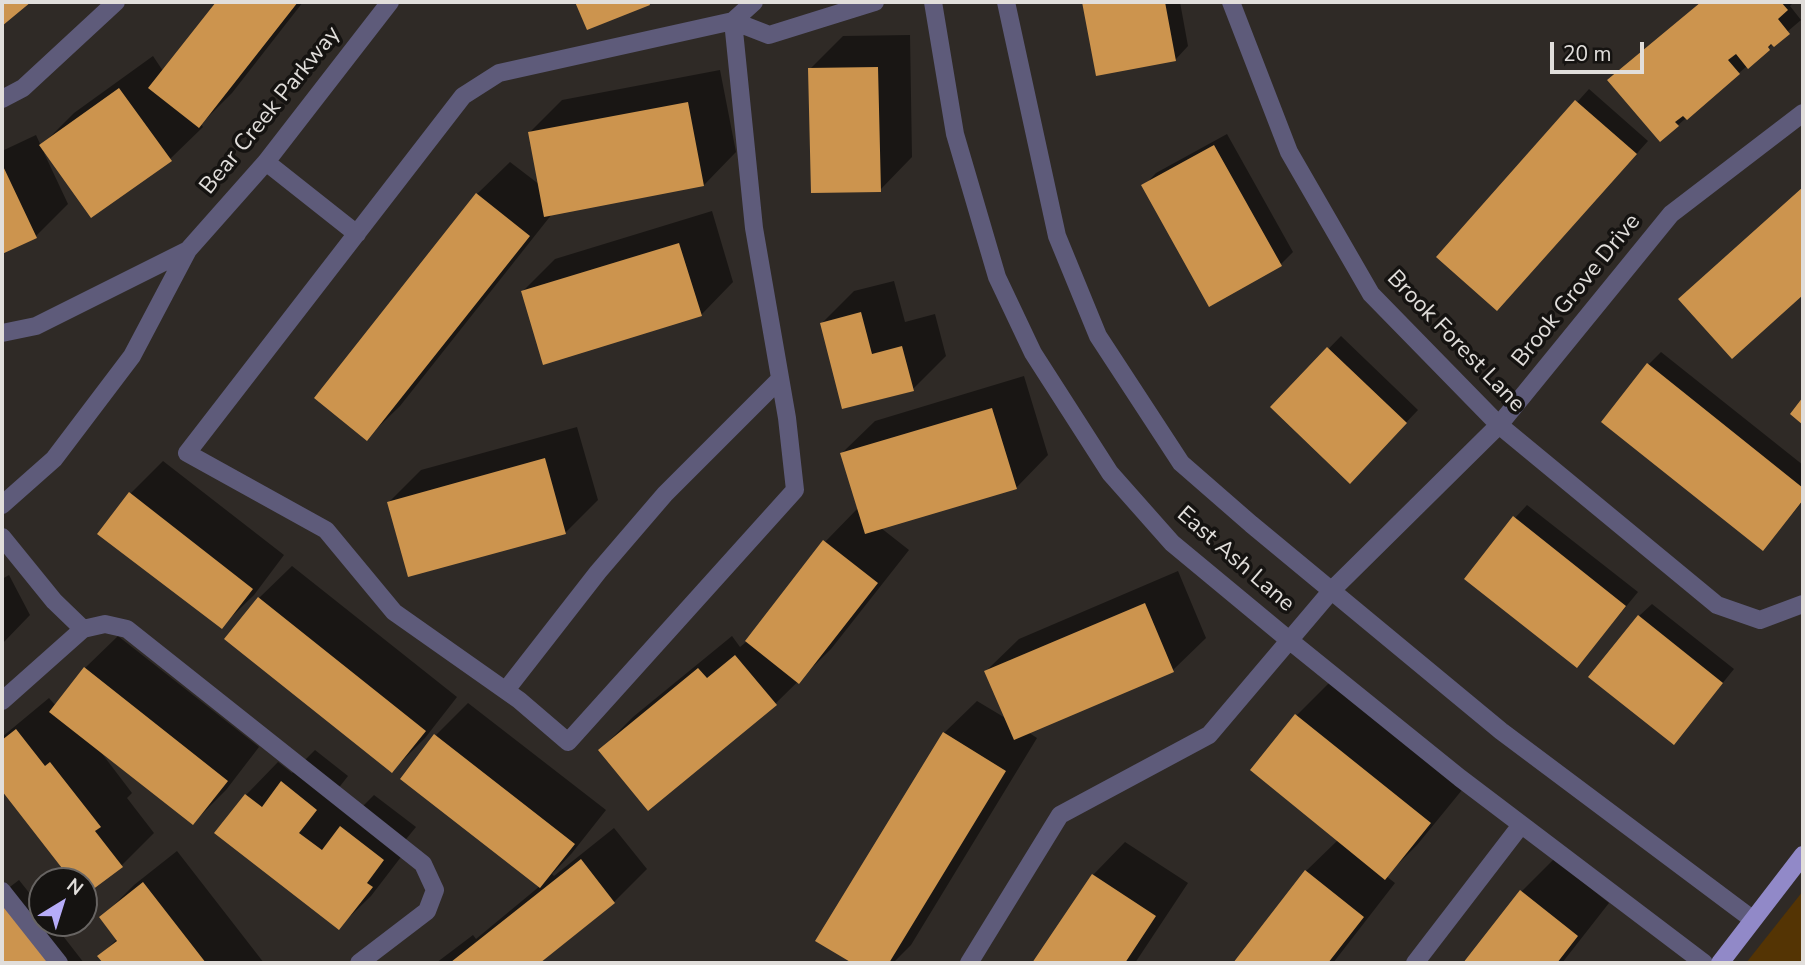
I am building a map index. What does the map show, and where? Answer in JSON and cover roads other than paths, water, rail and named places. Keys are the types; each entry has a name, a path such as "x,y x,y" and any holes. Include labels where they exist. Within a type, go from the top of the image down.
{"main road":[{"path":"1720,963 1803,855"}],"street":[{"path":"2,99 23,88 116,2"},
{"name":"Bear Creek Parkway","path":"2,505 54,459 132,356 188,250 266,162 390,2"},
{"path":"733,21 754,228 780,379 795,490 569,743 506,690 394,612 327,530 187,453 463,96 499,73 733,21 754,2"},
{"path":"733,21 769,35 875,2"},
{"name":"East Ash Lane","path":"933,2 955,134 997,276 1033,353 1110,473 1172,543 1289,640 1521,825 1703,963"},
{"name":"East Ash Lane","path":"1006,2 1057,236 1098,336 1181,463 1501,731 1752,919"},
{"name":"Brook Forest Lane","path":"1231,2 1289,152 1370,294 1499,425 1717,605 1760,620 1803,604"},
{"name":"Brook Grove Drive","path":"969,963 1060,815 1209,735 1332,590 1499,425 1671,214 1803,113"},
{"path":"266,162 357,234"},
{"name":"Bear Creek Parkway","path":"2,333 36,326 188,250"},
{"path":"506,690 598,572 665,494 780,379"},
{"path":"2,537 54,601 83,629"},
{"path":"2,701 83,629 105,624 127,629 423,864 435,890 427,911 359,963"},
{"path":"1415,963 1521,825"},
{"path":"2,891 59,963"}]}
